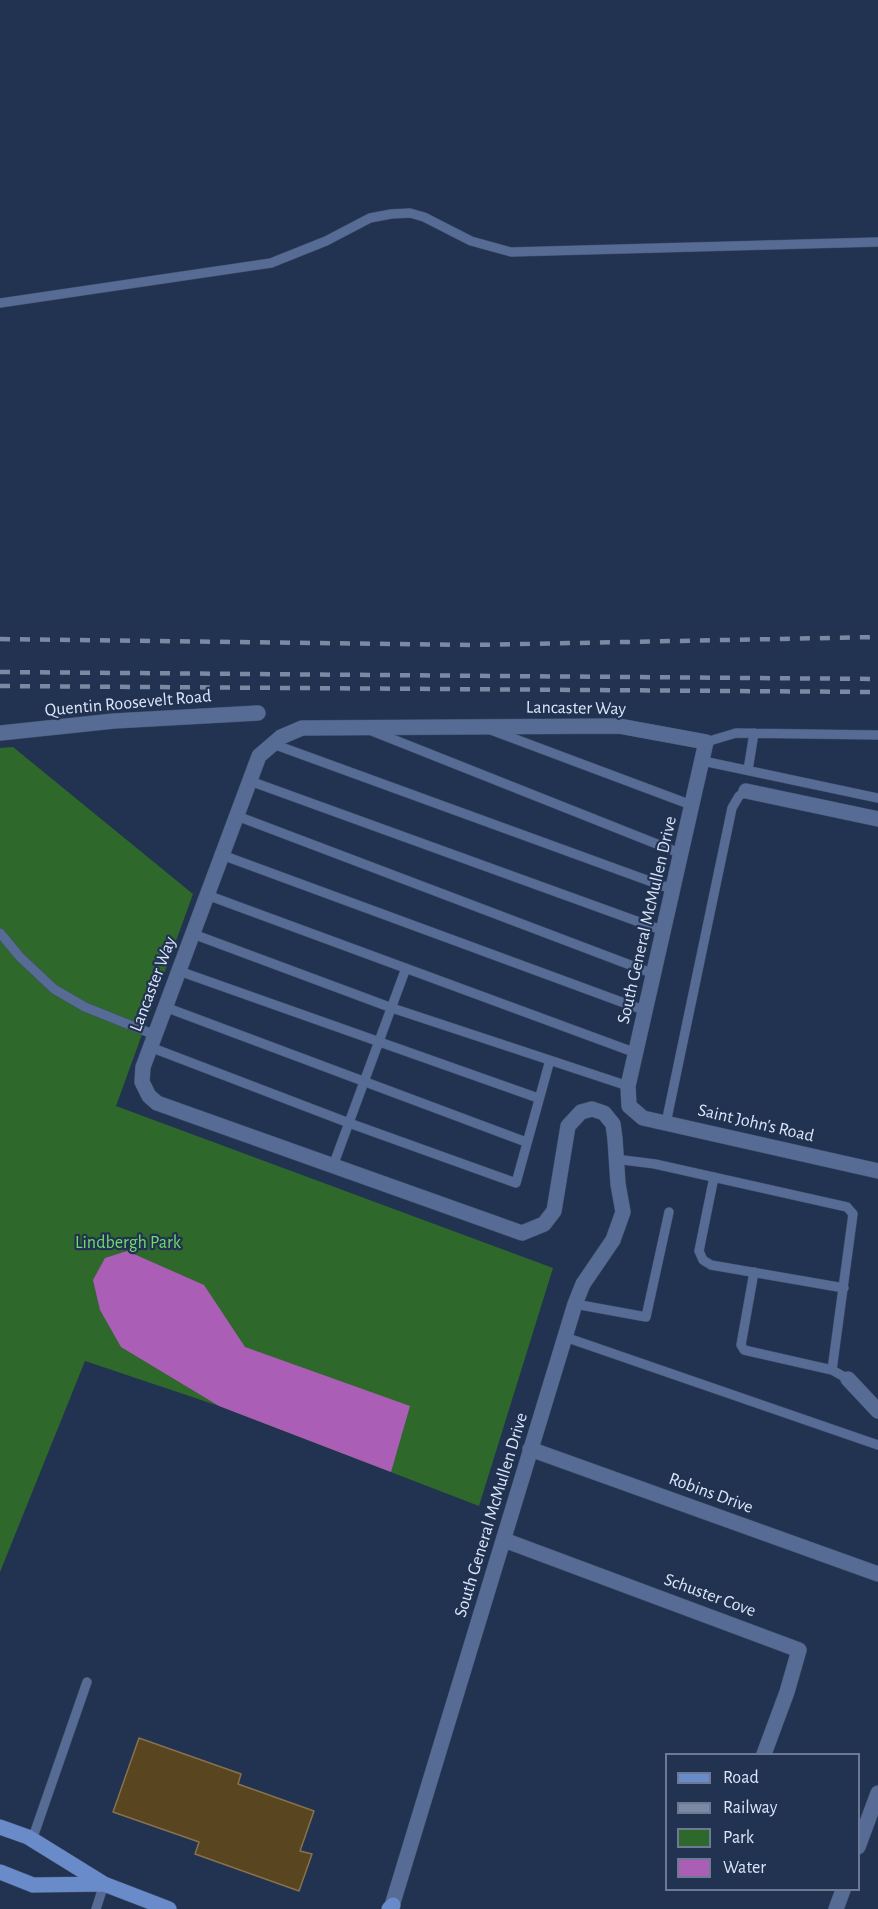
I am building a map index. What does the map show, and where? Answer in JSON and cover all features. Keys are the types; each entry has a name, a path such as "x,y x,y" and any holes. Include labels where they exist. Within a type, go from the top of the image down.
{"main road":[{"path":"0,1827 32,1840 104,1884 170,1909"},
{"path":"0,1872 33,1885 104,1884"}],"street":[{"name":"Quentin Roosevelt Road","path":"0,733 114,721 258,713"},
{"name":"Lancaster Way","path":"615,1138 613,1124 604,1113 592,1109 581,1112 568,1126 554,1211 544,1224 522,1233 157,1102 149,1096 142,1082 143,1067 260,756 281,737 302,728 619,726 706,742"},
{"name":"South General McMullen Drive","path":"629,1106 628,1086 694,806 706,742"},
{"path":"746,791 878,819"},
{"name":"Saint John's Road","path":"629,1106 643,1118 878,1171"},
{"name":"South General McMullen Drive","path":"391,1908 575,1304 583,1284 613,1240 623,1212 615,1159 615,1138"},
{"path":"848,1379 878,1411"},
{"name":"Robins Drive","path":"530,1449 878,1574"},
{"name":"Schuster Cove","path":"504,1540 798,1650 787,1692 765,1753"},
{"path":"860,1842 878,1793"},
{"path":"836,1909 843,1891"}],"lane":[{"path":"0,303 271,263 326,241 370,218 391,214 410,213 424,217 471,241 511,252 878,242"},
{"path":"363,727 682,854"},
{"path":"481,727 694,806"},
{"path":"706,742 736,733 878,735"},
{"path":"748,770 754,734"},
{"path":"273,744 674,890"},
{"path":"703,761 878,798"},
{"path":"250,782 664,931"},
{"path":"666,1123 732,808 739,796 746,791"},
{"path":"237,816 654,974"},
{"path":"222,855 646,1011"},
{"path":"207,895 636,1053"},
{"path":"0,933 20,957 54,989 153,1041 349,1124 516,1183 550,1060"},
{"path":"193,934 392,1008 628,1086"},
{"path":"333,1166 406,968"},
{"path":"178,971 538,1098"},
{"path":"165,1007 526,1142"},
{"path":"615,1159 714,1177 847,1207 853,1214 832,1370"},
{"path":"714,1177 699,1251 704,1260 711,1265 844,1288"},
{"path":"575,1304 646,1317 669,1212"},
{"path":"754,1272 741,1345 744,1350 832,1370 848,1379"},
{"path":"565,1337 878,1445"},
{"path":"32,1840 87,1682"},
{"path":"96,1909 104,1884"}],"green space":[{"name":"Lindbergh Park","path":"13,747 193,894 116,1106 553,1268 479,1506 219,1406 85,1361 0,1572 0,748"}],"water":[{"path":"127,1251 204,1285 245,1347 410,1406 391,1472 219,1406 121,1347 100,1310 93,1280 105,1258"}],"building":[{"path":"139,1738 241,1774 238,1784 314,1811 300,1851 312,1854 299,1891 195,1854 199,1842 113,1812"}],"railway":[{"path":"0,639 473,645 878,637"},
{"path":"0,672 878,679"},
{"path":"0,686 878,692"}]}
